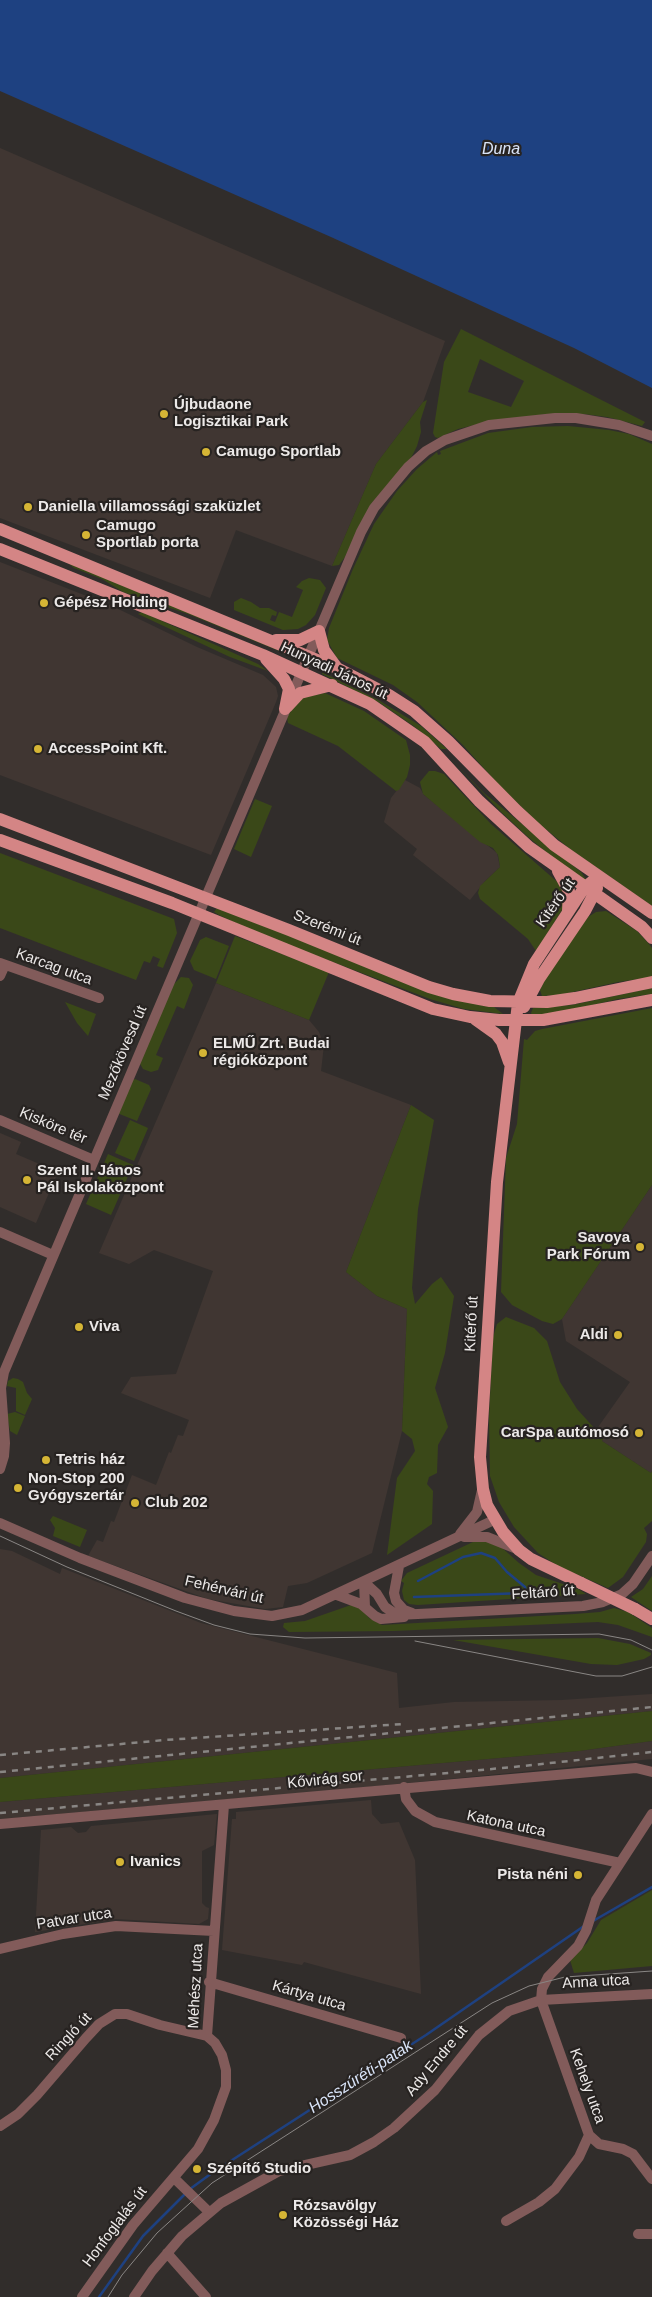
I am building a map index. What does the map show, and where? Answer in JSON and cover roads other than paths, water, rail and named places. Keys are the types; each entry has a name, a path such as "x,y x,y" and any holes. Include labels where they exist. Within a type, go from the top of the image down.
{"main road":[{"name":"Hunyadi János út","path":"0,530 339,669 389,695 414,711 448,741 534,828 598,877 652,913"},
{"name":"Hunyadi János út","path":"0,549 263,655 333,685 370,704 425,742 504,825 557,869 642,927 652,938"},
{"path":"54,570 60,553"},
{"path":"269,640 300,640 319,630 324,650 339,669"},
{"path":"263,655 286,682 289,689 285,710"},
{"path":"285,710 300,693 333,685"},
{"name":"Szerémi út","path":"0,819 429,987 473,998 522,1003 575,998 652,982"},
{"path":"0,840 198,914 433,1008 470,1017 517,1020 561,1017 632,1002 652,1000"},
{"path":"557,869 569,891 568,914"},
{"name":"Kitérő út","path":"522,1003 550,961 598,877"},
{"name":"Kitérő út","path":"590,891 568,914 534,964 517,1020 497,1182 480,1457 483,1489 494,1520 519,1550 544,1567 635,1608 652,1618"},
{"path":"470,1017 496,1034 502,1042 510,1066"}],"street":[{"name":"Mezőkövesd út","path":"0,1469 5,1443 1,1388 4,1372 319,630 361,532 374,508 408,467 426,451 461,433 514,422 576,418 619,424 652,436"},
{"path":"0,976 2,964"},
{"name":"Karcag utca","path":"2,964 99,998"},
{"name":"Kisköre tér","path":"0,1120 94,1160"},
{"path":"0,1232 53,1255"},
{"path":"458,1537 477,1512 483,1489"},
{"name":"Fehérvári út","path":"0,1523 45,1543 185,1598 234,1611 272,1616 289,1614 337,1595 494,1520"},
{"path":"458,1537 487,1537 519,1550"},
{"name":"Feltáró út","path":"364,1582 374,1590 390,1612 397,1615 582,1606 602,1602 622,1594 647,1568 652,1556"},
{"path":"399,1566 394,1593 396,1601 404,1610 416,1615"},
{"path":"364,1582 365,1607"},
{"name":"Feltáró út","path":"337,1595 365,1607 374,1616 381,1619 390,1620 416,1615"},
{"name":"Kővirág sor","path":"0,1824 224,1806 404,1787 636,1768 652,1772"},
{"name":"Katona utca","path":"404,1787 406,1799 415,1811 422,1817 435,1822 620,1863"},
{"name":"Méhész utca","path":"174,2178 207,2134 226,2087 226,2070 222,2055 215,2043 207,2036 224,1806"},
{"path":"541,2000 542,1989 550,1973 578,1946 586,1931 596,1900 652,1814"},
{"name":"Patvar utca","path":"0,1949 63,1934 116,1926 214,1931"},
{"name":"Kártya utca","path":"210,1982 401,2038"},
{"name":"Anna utca","path":"541,2000 652,1994"},
{"name":"Kehely utca","path":"541,2000 589,2135 599,2144 623,2149 633,2154 652,2179"},
{"name":"Ady Endre út","path":"134,2297 167,2253 209,2212 279,2171 342,2159 374,2142 410,2115 435,2090 487,2027 509,2011 541,2000"},
{"name":"Ringló út","path":"0,2126 18,2114 37,2095 99,2024 115,2014 127,2014 160,2025 207,2036"},
{"path":"506,2221 539,2202 555,2189 578,2157 589,2135"},
{"path":"174,2178 209,2212"},
{"name":"Honfoglalás út","path":"82,2297 133,2224 174,2178"},
{"path":"638,2234 652,2234"},
{"path":"167,2253 206,2297"}],"water":[{"name":"Duna","path":"0,0 652,0 652,388 574,348 331,237 0,91"}],"waterway":[{"path":"414,1597 524,1593 526,1591 525,1587 507,1572 495,1558 481,1553 463,1557 418,1581"},
{"name":"Hosszúréti-patak","path":"593,1921 652,1887"},
{"name":"Hosszúréti-patak","path":"190,2189 426,2035 584,1926"},
{"name":"Hosszúréti-patak","path":"99,2297 143,2236 186,2193"}],"tram line":[{"path":"0,1536 67,1567 176,1611 214,1625 250,1634 305,1638 599,1634 631,1640 652,1650"},
{"path":"415,1641 596,1676 622,1676 652,1667"},
{"path":"108,2297 122,2275 157,2233 212,2183 492,2003 529,1986 565,1977 652,1971"}],"railway":[{"path":"0,1772 652,1707"},
{"path":"0,1755 165,1740 403,1724"},
{"path":"0,1813 514,1767 652,1752"}],"place":[{"name":"Újbudaone Logisztikai Park","path":"164,414"},
{"name":"Camugo Sportlab","path":"206,452"},
{"name":"Daniella villamossági szaküzlet","path":"28,507"},
{"name":"Camugo Sportlab porta","path":"86,535"},
{"name":"Gépész Holding","path":"44,603"},
{"name":"AccessPoint Kft.","path":"38,749"},
{"name":"ELMŰ Zrt. Budai régióközpont","path":"203,1053"},
{"name":"Szent II. János Pál Iskolaközpont","path":"27,1180"},
{"name":"Savoya Park Fórum","path":"640,1247"},
{"name":"Viva","path":"79,1327"},
{"name":"Aldi","path":"618,1335"},
{"name":"CarSpa autómosó","path":"639,1433"},
{"name":"Tetris ház","path":"46,1460"},
{"name":"Non-Stop 200 Gyógyszertár","path":"18,1488"},
{"name":"Club 202","path":"135,1503"},
{"name":"Ivanics","path":"120,1862"},
{"name":"Pista néni","path":"578,1875"},
{"name":"Szépítő Studio","path":"197,2169"},
{"name":"Rózsavölgy Közösségi Ház","path":"283,2215"}]}
